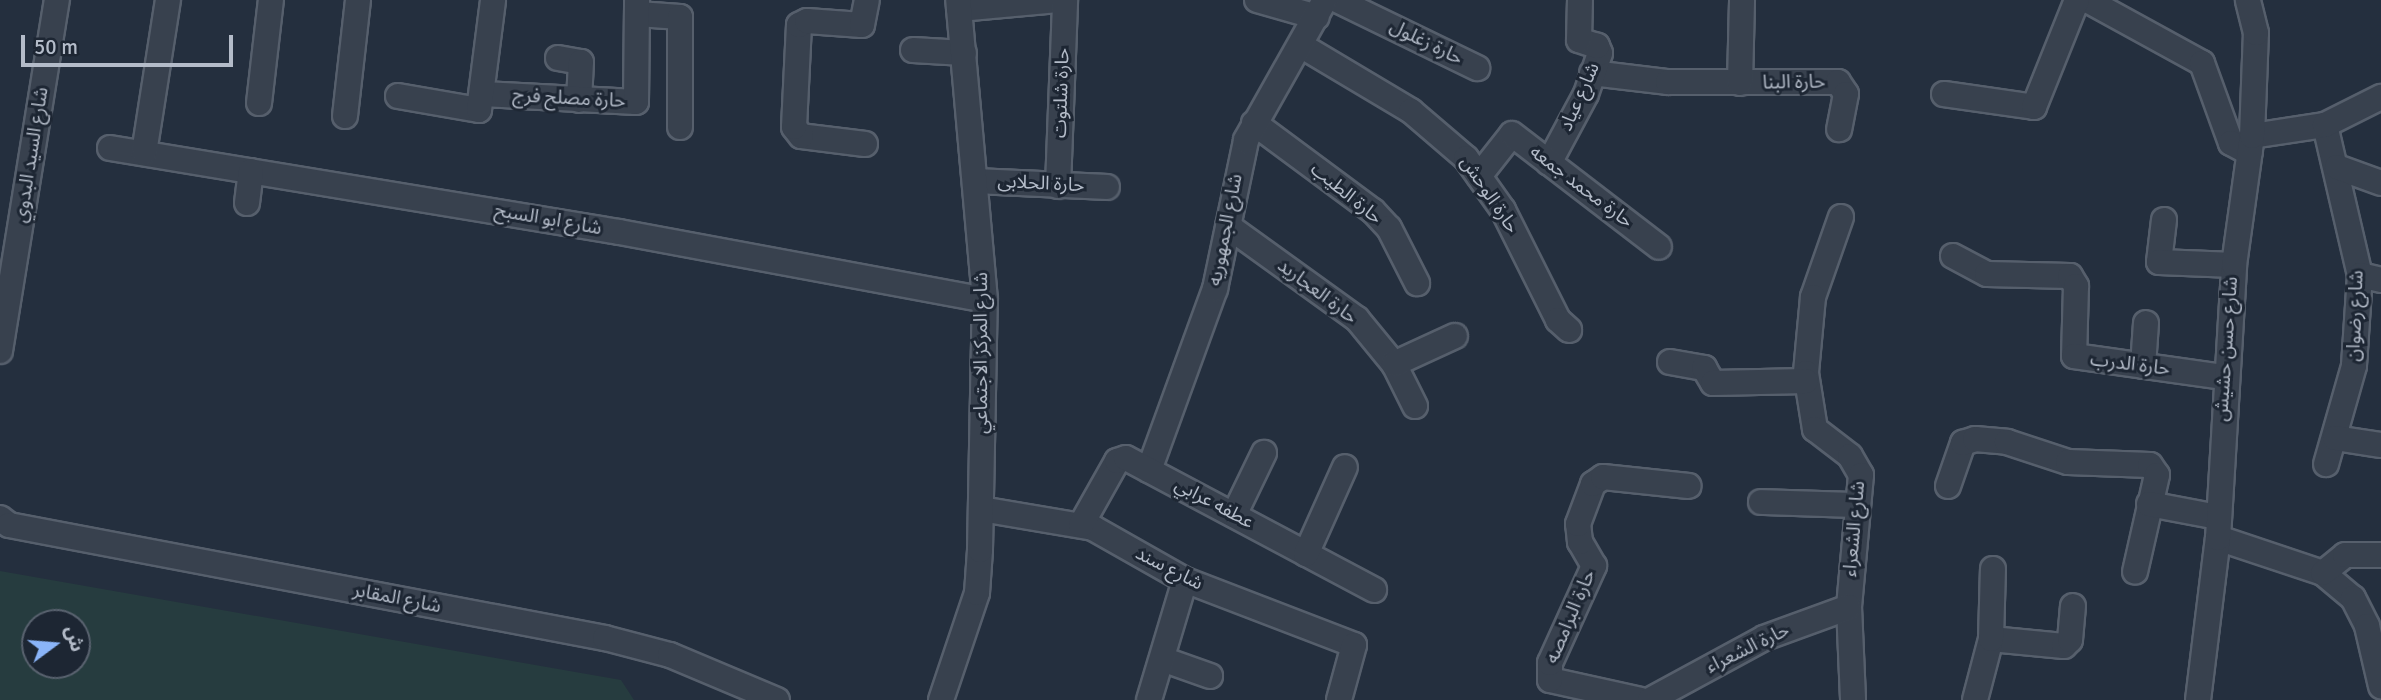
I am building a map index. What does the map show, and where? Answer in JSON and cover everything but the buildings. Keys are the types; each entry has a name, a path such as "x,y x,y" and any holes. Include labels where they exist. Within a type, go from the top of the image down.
{"street":[{"name":"شارع السيد البدوي","path":"0,351 57,0"},
{"path":"144,153 168,0"},
{"path":"259,103 271,0"},
{"path":"345,116 358,0"},
{"path":"398,96 477,111 482,94 493,0"},
{"path":"865,144 802,136 794,127 799,25 805,21 862,25 867,0"},
{"path":"958,4 1058,0"},
{"name":"حارة شلتوت","path":"1058,186 1065,0"},
{"path":"1256,0 1321,9"},
{"name":"حارة زغلول","path":"1336,0 1477,68"},
{"name":"شارع عياد","path":"1549,163 1600,53 1597,46 1579,40 1580,0"},
{"name":"حارة البنا","path":"1740,83 1742,0"},
{"path":"1944,93 2034,107 2077,0"},
{"path":"2087,0 2202,63 2216,89 2231,142 2251,144 2325,125 2381,97"},
{"name":"شارع حسن حشيش","path":"2198,700 2218,528 2223,377 2234,265 2251,144 2256,33 2248,0"},
{"name":"شارع المركز الاجتماعي","path":"941,700 977,593 981,509 985,300 958,4"},
{"path":"638,7 672,12 680,17 680,127"},
{"name":"حارة مصلح فرج","path":"482,94 579,100 638,100 638,7"},
{"name":"شارع الجمهوريه","path":"1150,470 1215,289 1254,123 1302,46 1321,9"},
{"name":"حارة الوحش","path":"1302,46 1411,111 1479,176 1569,330"},
{"path":"913,50 964,53"},
{"path":"558,58 581,62 579,100"},
{"name":"حارة البنا","path":"1592,74 1740,83 1838,82 1846,94 1839,129"},
{"name":"حارة الطيب","path":"1254,123 1373,211 1389,228 1417,283"},
{"name":"شارع رضوان","path":"2325,125 2371,278 2354,366 2326,464"},
{"name":"حارة محمد جمعه","path":"1479,176 1509,134 1659,247"},
{"name":"شارع ابو السبح","path":"110,148 985,300"},
{"path":"2337,167 2381,183"},
{"path":"247,203 251,171"},
{"name":"حارة الحلابى","path":"976,181 1107,187"},
{"name":"شارع الشعراء","path":"1841,217 1813,298 1806,381 1815,429 1857,464 1858,505 1849,607 1853,700"},
{"path":"2164,220 2159,262 2234,265"},
{"name":"حارة العجاريد","path":"1228,226 1357,319 1394,364 1415,406"},
{"name":"حارة الدرب","path":"1953,256 1987,274 2070,276 2076,286 2074,356 2223,377"},
{"path":"2143,366 2146,323"},
{"path":"1394,364 1455,336"},
{"path":"1670,362 1704,368 1713,383 1806,381"},
{"path":"2335,438 2381,445"},
{"path":"1948,486 1964,443 1975,439 2068,462 2150,465 2157,475 2135,572"},
{"path":"1234,515 1264,453"},
{"name":"عطفه عرابي","path":"1081,524 1116,461 1126,458 1374,590"},
{"path":"1306,554 1345,467"},
{"name":"حارة البرامصه","path":"1641,700 1550,680 1550,663 1594,566 1580,542 1578,524 1593,484 1603,477 1689,486"},
{"path":"1761,502 1858,505"},
{"path":"2149,504 2218,528 2323,573 2353,598 2380,672"},
{"name":"شارع سند","path":"981,509 1081,524 1185,580 1354,645 1339,700"},
{"name":"شارع المقابر","path":"5,522 605,638 670,655 778,700"},
{"path":"2323,573 2345,555 2381,555"},
{"path":"1975,700 1991,639 1993,569"},
{"path":"1149,700 1185,580"},
{"path":"1991,639 2064,646 2070,640 2073,606"},
{"name":"حارة الشعراء","path":"1650,700 1764,638 1849,607"},
{"path":"1162,659 1210,676"}],"green space":[{"path":"0,571 621,680 634,700 0,700"}]}
